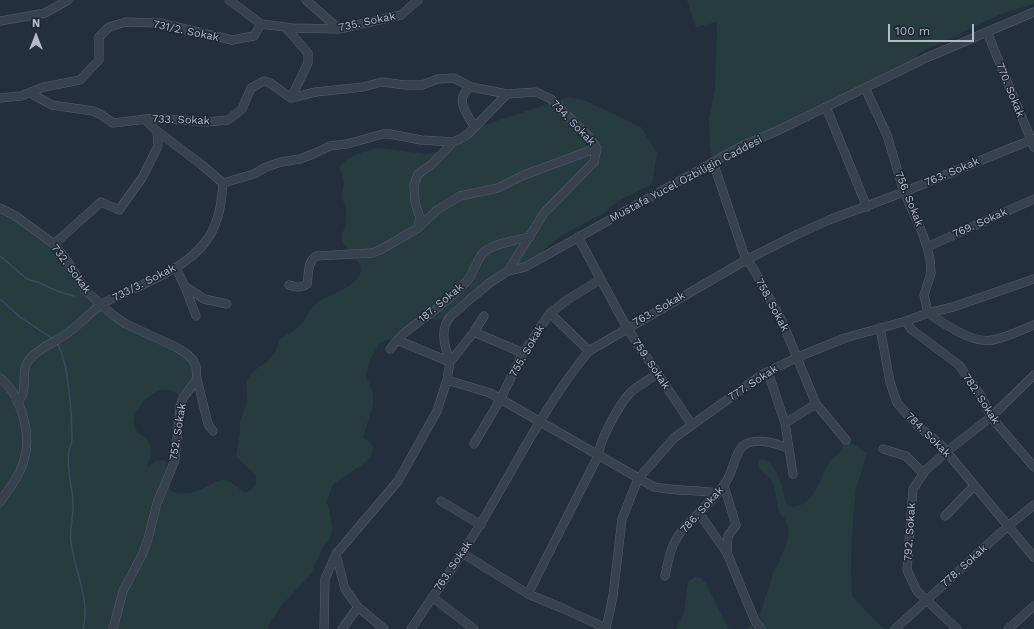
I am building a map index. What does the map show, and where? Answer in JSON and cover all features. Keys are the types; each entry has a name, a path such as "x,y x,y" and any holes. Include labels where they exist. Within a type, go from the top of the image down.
{"street":[{"path":"0,21 45,13 68,0"},
{"path":"229,0 261,24 286,28 308,53 308,63 291,98"},
{"path":"306,0 338,29"},
{"name":"735. Sokak","path":"286,28 338,29 401,15 418,0"},
{"name":"Mustafa Yucel Ozbiligin Caddesi","path":"508,271 525,267 744,145 779,130 926,58 1034,12"},
{"name":"731/2. Sokak","path":"0,98 30,93 44,87 80,80 100,60 100,37 109,27 126,22 160,23 232,40 254,36 261,24"},
{"name":"770. Sokak","path":"987,32 1033,143"},
{"name":"734. Sokak","path":"291,98 316,92 363,87 382,82 405,85 422,85 438,79 454,78 471,87 507,94 536,92 551,99 589,137 597,148 594,162 544,213 508,271"},
{"name":"733. Sokak","path":"30,93 52,105 100,114 113,123 144,118 207,122 228,120 242,109 251,88 264,82 270,83 291,98"},
{"path":"471,87 466,90 462,101 464,111 475,127"},
{"name":"756. Sokak","path":"865,88 887,135 904,192 927,247 930,259 931,274 924,295 928,314"},
{"path":"418,228 420,218 415,202 414,185 418,174 432,165 453,142 460,139 475,127 507,94"},
{"path":"826,107 866,206"},
{"path":"144,118 157,131 223,183 254,174 266,167 281,162 300,159 330,146 347,144 383,134 421,140 453,142"},
{"path":"54,244 102,202 119,210 142,178 149,165 158,146 157,131"},
{"name":"763. Sokak","path":"411,629 480,525 540,423 574,369 589,351 746,260 829,220 904,192 1011,148 1033,143"},
{"path":"289,286 294,288 307,284 310,263 312,258 316,256 372,253 380,250 418,228 437,210 460,196 498,188 524,175 597,148"},
{"name":"758. Sokak","path":"714,162 746,260 753,268 776,309 798,357 816,404 846,440"},
{"name":"733/3. Sokak","path":"17,401 21,399 24,394 24,374 26,364 31,358 70,332 102,304 176,268 200,248 210,235 216,223 220,208 223,183"},
{"name":"769. Sokak","path":"927,247 1034,199"},
{"name":"732. Sokak","path":"0,208 14,215 54,244 68,262 86,291 102,304"},
{"name":"187. Sokak","path":"390,349 405,332 443,304 468,280 484,251 492,247 530,237"},
{"name":"759. Sokak","path":"578,237 627,328 692,425"},
{"path":"176,268 196,316"},
{"path":"324,629 325,579 336,554 398,481 437,411 447,380 450,362 444,338 446,322 481,289 508,271"},
{"name":"755. Sokak","path":"474,444 500,400 523,352 550,313 567,300 601,279"},
{"name":"777. Sokak","path":"606,629 614,589 622,519 638,479 674,438 768,372 798,357 845,338 953,307 1034,279"},
{"path":"185,287 204,299 227,304"},
{"path":"102,304 126,324 176,347 193,360 196,366 197,379 208,424 213,431"},
{"path":"550,313 589,351"},
{"path":"928,314 979,341 993,340 1034,325"},
{"path":"450,362 474,332 484,316"},
{"name":"782. Sokak","path":"906,321 911,329 959,365 981,396 991,417 1034,466"},
{"name":"784. Sokak","path":"880,328 890,382 897,403 918,426 940,444 1034,557"},
{"path":"474,332 523,352"},
{"path":"397,340 450,362"},
{"path":"768,372 785,423 793,474"},
{"path":"528,594 598,456 601,442 621,405 640,385 658,374"},
{"name":"792. Sokak","path":"956,629 917,591 907,570 913,489 923,473 946,452 991,417 1034,375"},
{"path":"0,378 8,386 17,401 25,424 26,441 26,453 20,470 0,502"},
{"name":"752. Sokak","path":"113,629 122,591 143,553 157,503 175,460 182,402 197,379"},
{"path":"447,380 490,394 654,487 671,491 702,491 718,493"},
{"path":"785,423 816,404"},
{"name":"786. Sokak","path":"665,576 671,552 678,537 687,524 724,486 734,468 738,450 750,443 759,442 769,442 789,448"},
{"path":"883,449 906,456 923,473"},
{"path":"724,486 736,525 728,536 727,553"},
{"path":"945,516 974,486"},
{"path":"441,501 480,525"},
{"name":"778. Sokak","path":"895,629 1008,526 1034,505"},
{"path":"699,513 727,553 755,622 761,629"},
{"path":"462,553 528,594 606,629"},
{"path":"336,554 345,589 358,607 384,629"},
{"path":"432,597 474,629"},
{"path":"1008,629 1034,606"},
{"path":"342,629 358,607"}],"green space":[{"path":"687,0 1034,0 1034,4 1001,14 917,54 918,58 713,160 710,148 709,119 715,89 717,22 696,27"},
{"path":"569,97 586,101 641,127 657,153 652,184 618,201 604,213 559,237 525,267 508,271 450,317 435,320 430,318 397,340 386,340 380,343 369,361 366,376 373,392 373,405 363,438 370,442 374,447 371,455 366,462 333,484 327,501 332,524 332,533 329,540 323,547 311,574 282,605 270,622 268,629 0,629 0,208 54,244 77,278 113,315 188,355 197,372 183,398 170,390 161,390 145,400 136,412 134,424 136,430 148,440 151,448 148,466 156,461 162,460 167,462 165,474 171,491 175,493 192,493 221,480 230,482 246,493 256,486 256,475 236,457 240,433 240,421 247,403 246,383 252,372 267,362 275,352 280,339 298,327 314,305 349,286 356,281 360,274 360,267 356,258 353,258 342,241 342,233 345,228 346,221 346,206 342,199 344,180 339,167 347,159 365,151 379,148 425,154 452,149 481,126"},
{"path":"846,440 867,453 856,489 851,557 852,596 884,629 746,629 755,621 762,611 763,603 774,570 787,542 789,531 785,519 779,513 774,486 771,479 759,469 758,462 761,459 766,460 775,469 780,480 785,500 789,507 800,505 809,500 815,492 827,466 832,459 838,455"},
{"path":"695,577 699,577 705,582 728,628 730,629 676,629 684,613 688,582"}],"waterway":[{"path":"0,256 27,279 74,296"},
{"path":"0,299 20,317 53,339"},
{"path":"57,343 61,352 67,376 70,404 72,439 68,463 73,508 71,537 73,553 84,596 85,618 83,629"}]}
